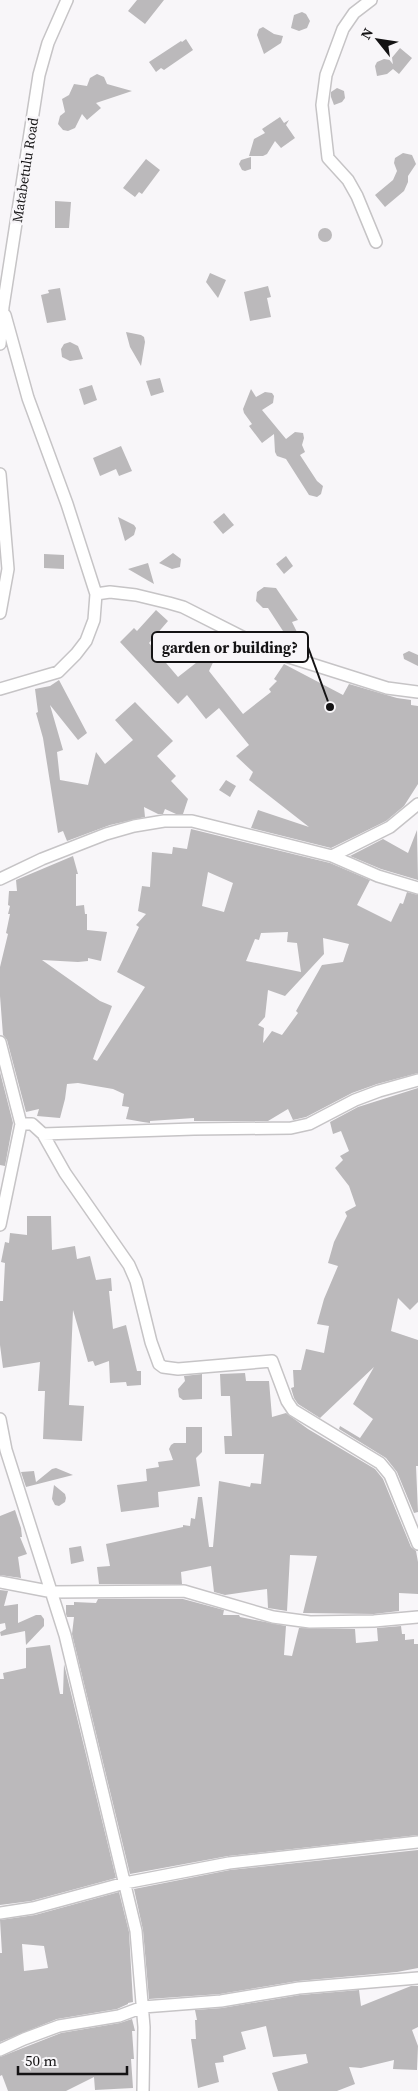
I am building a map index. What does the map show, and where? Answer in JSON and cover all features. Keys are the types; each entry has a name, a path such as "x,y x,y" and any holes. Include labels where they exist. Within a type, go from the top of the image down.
{"street":[{"name":"Matabetulu Road","path":"0,344 3,307 39,75 48,43 67,0"},
{"path":"371,0 354,13 343,29 326,75 322,105 328,158 348,180 357,196 376,242"},
{"path":"0,690 58,672 76,654 86,641 94,620 96,594 67,504 28,398 3,307"},
{"path":"0,474 8,569 0,613"},
{"path":"96,594 110,592 136,595 183,607 270,652 387,688 418,692"},
{"path":"332,856 390,827 418,804"},
{"path":"0,880 42,859 106,834 134,826 164,821 192,821 332,856 378,876 418,888"},
{"path":"0,1042 21,1124 0,1226"},
{"path":"43,1134 291,1128 309,1124 355,1100 418,1080"},
{"path":"21,1124 32,1124 43,1134 65,1173 128,1265 136,1281 151,1342 159,1364 163,1367 178,1369 272,1361 287,1401 294,1410 373,1459 390,1475 418,1544"},
{"path":"0,1419 6,1450 52,1592 83,1705 94,1761 136,1931 143,2006 143,2091"},
{"path":"0,1582 52,1592 184,1591 272,1617 310,1622 374,1621 418,1617"},
{"path":"0,1913 33,1908 125,1883 229,1862 418,1842"},
{"path":"0,2050 24,2038 59,2026 119,2016 143,2006 220,2001 298,1988 418,1978"}],"building":[{"path":"137,0 164,0 145,24 128,11"},
{"path":"302,12 306,14 310,21 307,28 299,31 291,28 294,15"},
{"path":"263,27 274,34 283,36 281,43 264,54 257,35 259,29"},
{"path":"186,39 193,50 164,70 161,68 156,72 149,62"},
{"path":"400,48 412,58 399,74 393,69 387,74 377,76 375,66 377,62 384,59 390,60"},
{"path":"97,74 104,77 107,84 132,91 96,103 101,108 87,120 82,114 75,128 68,131 63,130 58,124 60,116 65,112 62,99 69,95 74,84 87,86 90,78"},
{"path":"337,88 344,91 345,98 342,102 334,105 331,92"},
{"path":"280,117 284,123 289,120 286,125 295,138 281,148 275,141 267,154 263,156 249,156 254,139 265,133 262,129"},
{"path":"403,153 412,155 416,164 408,176 408,182 404,191 385,207 375,195 393,180 397,171 394,163 395,158"},
{"path":"251,157 251,169 242,170 239,164 241,160"},
{"path":"146,159 160,170 142,194 139,192 135,197 123,188"},
{"path":"55,201 71,202 69,228 55,228"},
{"path":"322,228 328,228 332,235 328,242 322,242 318,238 318,232"},
{"path":"210,273 226,280 218,298 206,282"},
{"path":"268,286 271,297 267,298 271,317 250,321 244,292"},
{"path":"60,288 66,320 47,323 41,295 49,293 48,290"},
{"path":"126,332 144,337 145,342 141,366 130,347"},
{"path":"70,342 78,346 83,359 70,361 62,357 61,349 64,344"},
{"path":"160,378 164,392 151,396 146,381"},
{"path":"92,385 97,400 84,405 79,389"},
{"path":"251,389 256,397 265,392 272,393 274,396 273,403 262,410 286,439 295,432 303,433 302,445 305,452 300,455 317,481 323,486 321,494 317,497 309,495 286,459 277,456 274,434 262,443 249,426 252,424 243,409"},
{"path":"121,446 132,471 119,476 116,469 100,476 93,458"},
{"path":"224,513 234,525 223,534 213,522"},
{"path":"118,517 134,525 136,528 134,535 125,541"},
{"path":"173,553 181,559 180,567 172,569 159,563"},
{"path":"44,554 64,555 64,569 44,568"},
{"path":"286,556 293,566 284,574 276,564"},
{"path":"148,563 154,584 128,569"},
{"path":"264,587 276,588 298,620 292,622 298,634 292,643 285,640 283,631 268,608 263,608 256,601 257,592"},
{"path":"156,610 168,621 149,643 178,677 201,659 200,656 203,651 208,648 212,650 222,643 209,671 243,714 271,692 269,689 277,681 274,679 284,664 343,695 349,684 397,698 411,700 411,705 418,706 418,784 404,806 386,821 331,848 251,828 258,810 309,827 249,780 253,772 236,756 249,745 219,708 206,719 187,695 178,704 120,642 134,628 137,631"},
{"path":"409,651 418,655 418,666 404,659 403,654"},
{"path":"59,680 87,733 78,740 50,705 63,750 57,752 60,780 88,785 96,752 105,764 133,740 115,720 135,702 173,741 157,756 176,776 171,781 188,799 183,814 176,814 165,809 163,814 158,814 144,807 145,817 110,825 67,841 63,831 58,833 43,738 36,713 38,712 35,689 50,686"},
{"path":"226,780 236,786 230,797 219,790"},
{"path":"191,829 330,863 370,880 357,905 391,922 400,903 403,904 407,892 418,895 418,1073 352,1093 306,1117 293,1120 288,1109 268,1121 194,1121 194,1118 150,1121 150,1123 143,1122 126,1119 129,1107 122,1106 124,1094 113,1089 78,1083 67,1084 60,1118 37,1116 39,1109 26,1112 7,1040 3,1035 0,996 0,967 8,934 6,933 10,914 8,914 10,906 8,905 9,891 17,891 16,880 73,856 78,874 76,874 76,906 84,905 85,914 87,914 87,930 107,932 101,961 88,958 88,961 78,962 42,960 100,1001 112,1006 93,1059 97,1061 145,987 117,972 139,927 136,925 146,914 138,911 142,886 150,887 152,852 172,854 173,847 187,849","holes":["208,872 233,883 224,912 202,906","288,932 287,942 297,943 301,972 246,961 255,939 259,940 261,933","323,938 349,944 343,962 322,965 296,1011 298,1013 282,1035 272,1031 263,1043 264,1028 258,1025 265,1017 268,990 285,996 324,954"]},
{"path":"417,830 418,880 381,869 350,856 383,839 408,853"},
{"path":"0,1072 13,1123 5,1166 0,1165"},
{"path":"418,1088 418,1302 410,1310 398,1298 391,1331 418,1340 418,1466 416,1466 418,1512 414,1513 397,1472 386,1458 339,1429 340,1426 360,1438 373,1419 353,1404 374,1367 320,1418 298,1404 291,1388 294,1387 293,1370 301,1370 306,1349 324,1353 329,1326 317,1324 324,1299 338,1266 328,1263 334,1242 347,1216 345,1212 356,1206 349,1186 335,1168 343,1160 340,1156 349,1151 341,1131 333,1134 330,1122 358,1107"},
{"path":"27,1216 51,1216 52,1250 75,1246 77,1259 90,1256 96,1280 111,1278 112,1291 109,1291 113,1329 126,1325 137,1371 141,1371 141,1385 127,1386 126,1382 110,1383 109,1361 95,1366 93,1361 88,1362 73,1310 69,1405 84,1406 82,1441 43,1439 45,1391 38,1391 40,1362 3,1368 0,1345 0,1301 3,1301 5,1263 1,1262 5,1242 9,1243 10,1233 27,1235"},
{"path":"245,1373 246,1381 269,1381 272,1417 286,1413 308,1429 375,1469 383,1479 411,1547 416,1551 418,1562 418,1594 399,1593 399,1611 374,1614 303,1613 317,1556 290,1555 287,1611 268,1608 267,1589 225,1595 214,1592 211,1566 181,1572 182,1584 99,1584 97,1567 110,1566 106,1544 183,1527 183,1525 190,1526 191,1518 195,1519 198,1497 202,1497 209,1547 213,1547 219,1481 250,1487 251,1483 261,1484 264,1454 225,1454 224,1436 232,1436 230,1396 221,1396 220,1374"},
{"path":"202,1374 202,1399 183,1400 179,1397 178,1389 185,1381 184,1376"},
{"path":"186,1427 202,1427 202,1452 196,1458 200,1486 158,1492 159,1507 121,1512 117,1485 147,1481 146,1469 159,1467 158,1462 173,1460 169,1449 174,1443 186,1443"},
{"path":"56,1468 73,1475 26,1487 21,1472 34,1471 36,1482"},
{"path":"54,1485 65,1494 66,1498 65,1502 59,1506 55,1505 52,1499"},
{"path":"15,1510 21,1528 22,1537 20,1537 27,1554 18,1557 21,1578 0,1575 0,1516"},
{"path":"81,1546 84,1561 71,1564 69,1548"},
{"path":"0,1590 8,1591 4,1606 18,1604 18,1623 36,1615 41,1615 44,1619 44,1626 26,1645 25,1631 1,1636 0,1632 6,1629 5,1623 0,1624"},
{"path":"98,1599 183,1599 224,1610 223,1615 239,1615 240,1617 286,1626 284,1655 292,1656 299,1628 355,1629 356,1643 378,1641 377,1628 401,1626 402,1634 405,1634 405,1640 414,1639 414,1644 418,1644 418,1835 228,1856 130,1874 72,1634 74,1617 67,1617 66,1614 66,1605 74,1605 74,1602 96,1603"},
{"path":"50,1645 60,1694 63,1694 64,1664 116,1878 31,1901 0,1905 0,1679 4,1679 3,1673 26,1668 26,1648"},
{"path":"418,1850 418,1968 397,1972 298,1981 220,1994 149,1999 143,1930 134,1889 230,1870"},
{"path":"119,1892 129,1932 133,2002 117,2009 57,2019 0,2042 0,1953 2,1953 0,1920 35,1915","holes":["22,1944 44,1946 48,1968 24,1971"]},
{"path":"411,1986 418,1986 418,2027 412,2030 418,2046 417,2070 393,2069 394,2060 361,2068 349,2067 355,2084 337,2091 278,2091 272,2073 308,2063 306,2054 273,2057 266,2026 241,2032 246,2049 223,2056 224,2062 215,2063 219,2082 198,2088 191,2039 196,2039 195,2020 197,2020 195,2010 222,2008 300,1995 359,1990 361,2006"},
{"path":"132,2019 135,2031 132,2031 134,2059 131,2059 133,2088 95,2090 94,2077 66,2091 8,2091 2,2075 0,2076 0,2057 61,2033 120,2023"}],"place":[{"name":"garden or building?","path":"330,707"}]}
